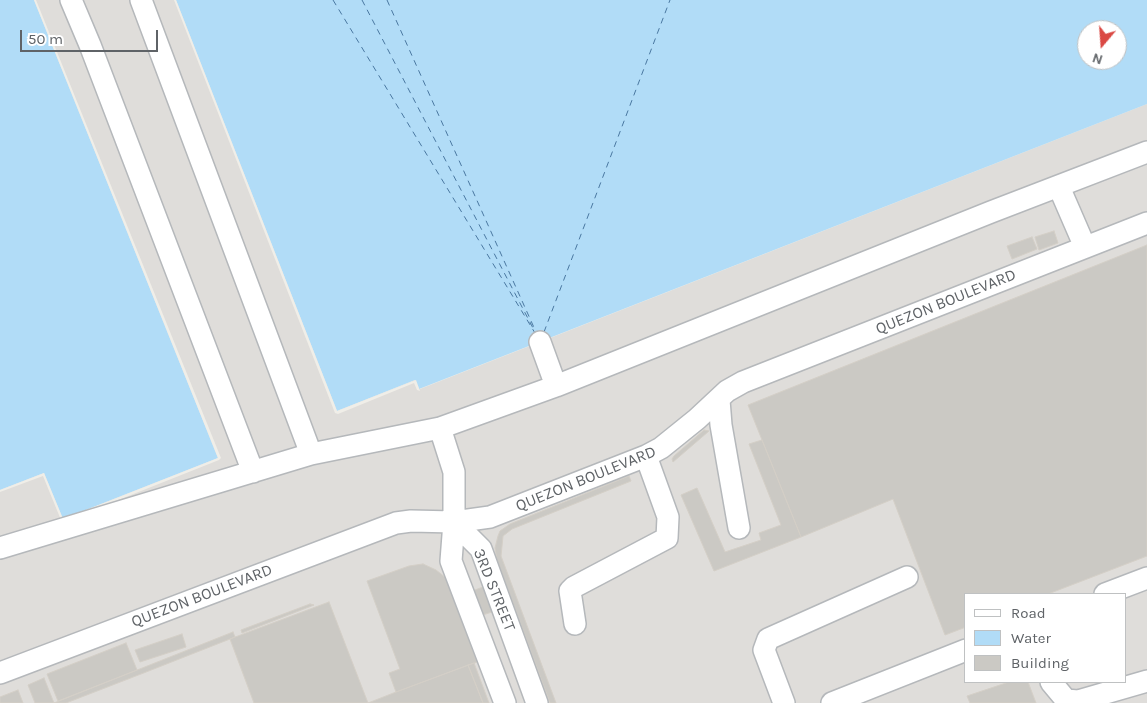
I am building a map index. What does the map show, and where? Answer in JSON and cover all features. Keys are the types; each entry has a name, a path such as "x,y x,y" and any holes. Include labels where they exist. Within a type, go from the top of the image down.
{"street":[{"path":"70,0 93,54 253,472"},
{"path":"141,0 311,454"},
{"path":"0,548 311,454 440,428 556,386 991,212 1147,152"},
{"path":"1059,187 1085,247"},
{"name":"QUEZON BOULEVARD","path":"0,673 396,523 411,521 454,522 490,517 646,456 661,448 719,400 727,391 744,382 1147,223"},
{"path":"540,342 556,386"},
{"path":"719,400 721,425 739,528"},
{"path":"440,428 454,472 454,522"},
{"path":"575,624 570,591 574,587 667,538 668,517 646,456"},
{"name":"3RD STREET","path":"454,522 451,561 505,703"},
{"name":"3RD STREET","path":"454,522 481,549 537,703"},
{"path":"784,703 764,650 768,639 907,577"},
{"path":"1108,593 1147,578"},
{"path":"832,703 964,651"},
{"path":"1052,683 1066,700 1078,701 1147,681"}],"shaded area":[{"path":"34,0 176,0 337,411 416,380 420,389 1147,104 1147,703 0,703 0,490 44,473 63,519 218,458"}],"water":[{"path":"0,0 34,0 218,458 63,519 44,473 0,490"},
{"path":"176,0 1147,0 1147,104 419,389 415,380 337,411"}],"pier":[{"path":"34,0 36,0 221,458 63,522 43,476 0,492 0,490 44,473 63,519 218,458"},
{"path":"174,0 176,0 337,411 416,380 420,391 417,390 414,383 338,414 335,413"}],"building":[{"path":"1054,231 1058,243 1039,250 1035,237"},
{"path":"1032,237 1037,249 1012,259 1007,246"},
{"path":"1147,245 1147,556 1051,593 964,593 964,628 945,635 893,499 801,537 748,405"},
{"path":"704,430 709,431 673,462 674,456"},
{"path":"762,440 801,537 714,571 681,495 697,488 725,552 761,540 759,533 781,525 749,444"},
{"path":"629,476 631,481 512,529 503,536 501,556 556,703 550,703 497,560 495,548 498,536 500,531 510,524"},
{"path":"423,564 436,570 446,578 477,662 396,692 389,673 400,669 367,581 409,566"},
{"path":"483,587 492,612 476,617 467,593"},
{"path":"329,602 368,703 254,703 230,639"},
{"path":"310,604 314,605 242,633 241,630"},
{"path":"233,632 235,637 66,703 54,703"},
{"path":"182,634 186,647 140,662 135,650"},
{"path":"126,643 137,670 58,701 47,674"},
{"path":"474,663 489,703 483,703 468,665"},
{"path":"468,665 483,703 368,703 396,692"},
{"path":"44,678 54,703 35,703 28,685"},
{"path":"1006,683 1028,683 1036,703 970,703 967,696"},
{"path":"18,690 23,703 0,703 0,697"}],"ferry route":[{"path":"333,0 535,333"},
{"path":"362,0 534,330"},
{"path":"387,0 536,332"},
{"path":"544,332 670,0"}]}
